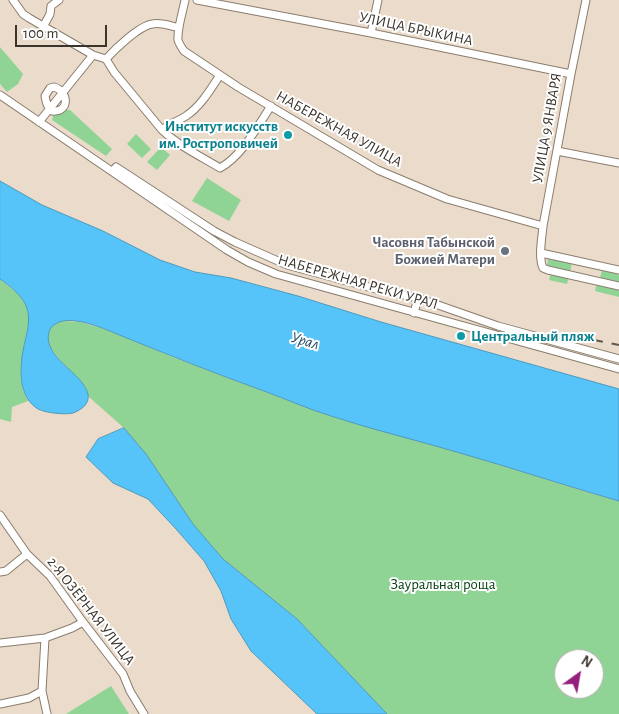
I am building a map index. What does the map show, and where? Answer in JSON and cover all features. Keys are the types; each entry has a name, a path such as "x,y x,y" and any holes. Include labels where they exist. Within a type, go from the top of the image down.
{"street":[{"path":"13,0 23,14 43,27 93,55 106,59 114,72 162,130 178,143 220,168 250,138 271,106"},
{"path":"43,27 50,14 51,6 59,0"},
{"path":"106,59 130,37 146,26 153,24 179,28 185,0"},
{"name":"УЛИЦА БРЫКИНА","path":"197,0 571,74"},
{"path":"371,33 378,0"},
{"name":"УЛИЦА 9 ЯНВАРЯ","path":"575,276 543,268 541,253 543,226 585,0"},
{"name":"НАБЕРЕЖНАЯ УЛИЦА","path":"179,28 178,41 184,51 220,75 378,170 447,199 543,226"},
{"path":"63,92 93,55"},
{"path":"162,130 188,115 204,99 220,75"},
{"path":"50,88 58,88 63,92 65,103 61,110 57,112 49,109 45,96 50,88"},
{"name":"НАБЕРЕЖНАЯ РЕКИ УРАЛ","path":"0,95 248,262 276,274 619,370"},
{"path":"39,122 49,109"},
{"path":"557,151 619,163"},
{"name":"НАБЕРЕЖНАЯ РЕКИ УРАЛ","path":"113,171 116,166 214,231 287,265 363,286 418,298 498,326 619,359"},
{"path":"541,253 619,270"},
{"path":"578,261 575,276 619,286"},
{"path":"283,275 287,265"},
{"path":"592,280 596,265"},
{"path":"322,287 325,276"},
{"path":"360,298 363,286"},
{"path":"414,312 418,298"},
{"path":"449,322 452,310"},
{"path":"527,344 529,335"},
{"path":"574,356 576,347"},
{"name":"2-Я ОЗЁРНАЯ УЛИЦА","path":"0,515 27,554 50,576 123,674 130,691 144,714"},
{"path":"0,572 6,571 27,554"},
{"path":"0,642 45,638 83,622"},
{"path":"45,638 42,691 47,714"},
{"path":"0,704 30,698 42,691"}],"green space":[{"path":"0,47 23,74 18,84 7,92 0,84"},
{"path":"70,110 112,149 106,156 52,120 54,113"},
{"path":"136,134 151,149 142,158 127,144"},
{"path":"161,147 170,155 157,170 147,162"},
{"path":"207,178 241,200 229,221 192,201"},
{"path":"548,258 572,263 570,272 547,267"},
{"path":"602,270 619,275 619,283 600,278"},
{"path":"551,273 569,276 567,284 549,280"},
{"path":"0,279 18,294 27,306 29,321 22,356 21,376 23,391 28,401 12,407 11,422 0,419"},
{"path":"597,283 619,289 619,297 595,291"},
{"name":"Зауральная роща","path":"64,321 80,322 108,330 175,358 331,416 459,452 619,501 619,714 387,714 297,619 223,559 193,524 146,454 124,428 89,397 86,388 49,346 47,337 50,328 56,323"},
{"path":"111,686 129,714 66,714"}],"water":[{"name":"Урал","path":"0,181 42,205 103,231 160,260 195,272 231,278 298,296 381,322 619,389 619,501 322,413 79,321 63,321 56,324 49,331 48,341 57,357 85,386 88,401 82,408 73,413 46,412 38,409 24,392 21,378 22,357 29,320 27,308 19,295 0,279"},
{"path":"124,428 146,454 193,524 223,559 297,619 387,714 317,714 251,651 231,619 221,591 204,561 148,499 113,483 86,457 98,439"}],"railway":[{"path":"594,340 619,345"}],"place":[{"name":"Институт искусств им. Ростроповичей","path":"288,135"},
{"name":"Часовня Табынской Божией Матери","path":"505,251"},
{"name":"Центральный пляж","path":"461,336"}]}
